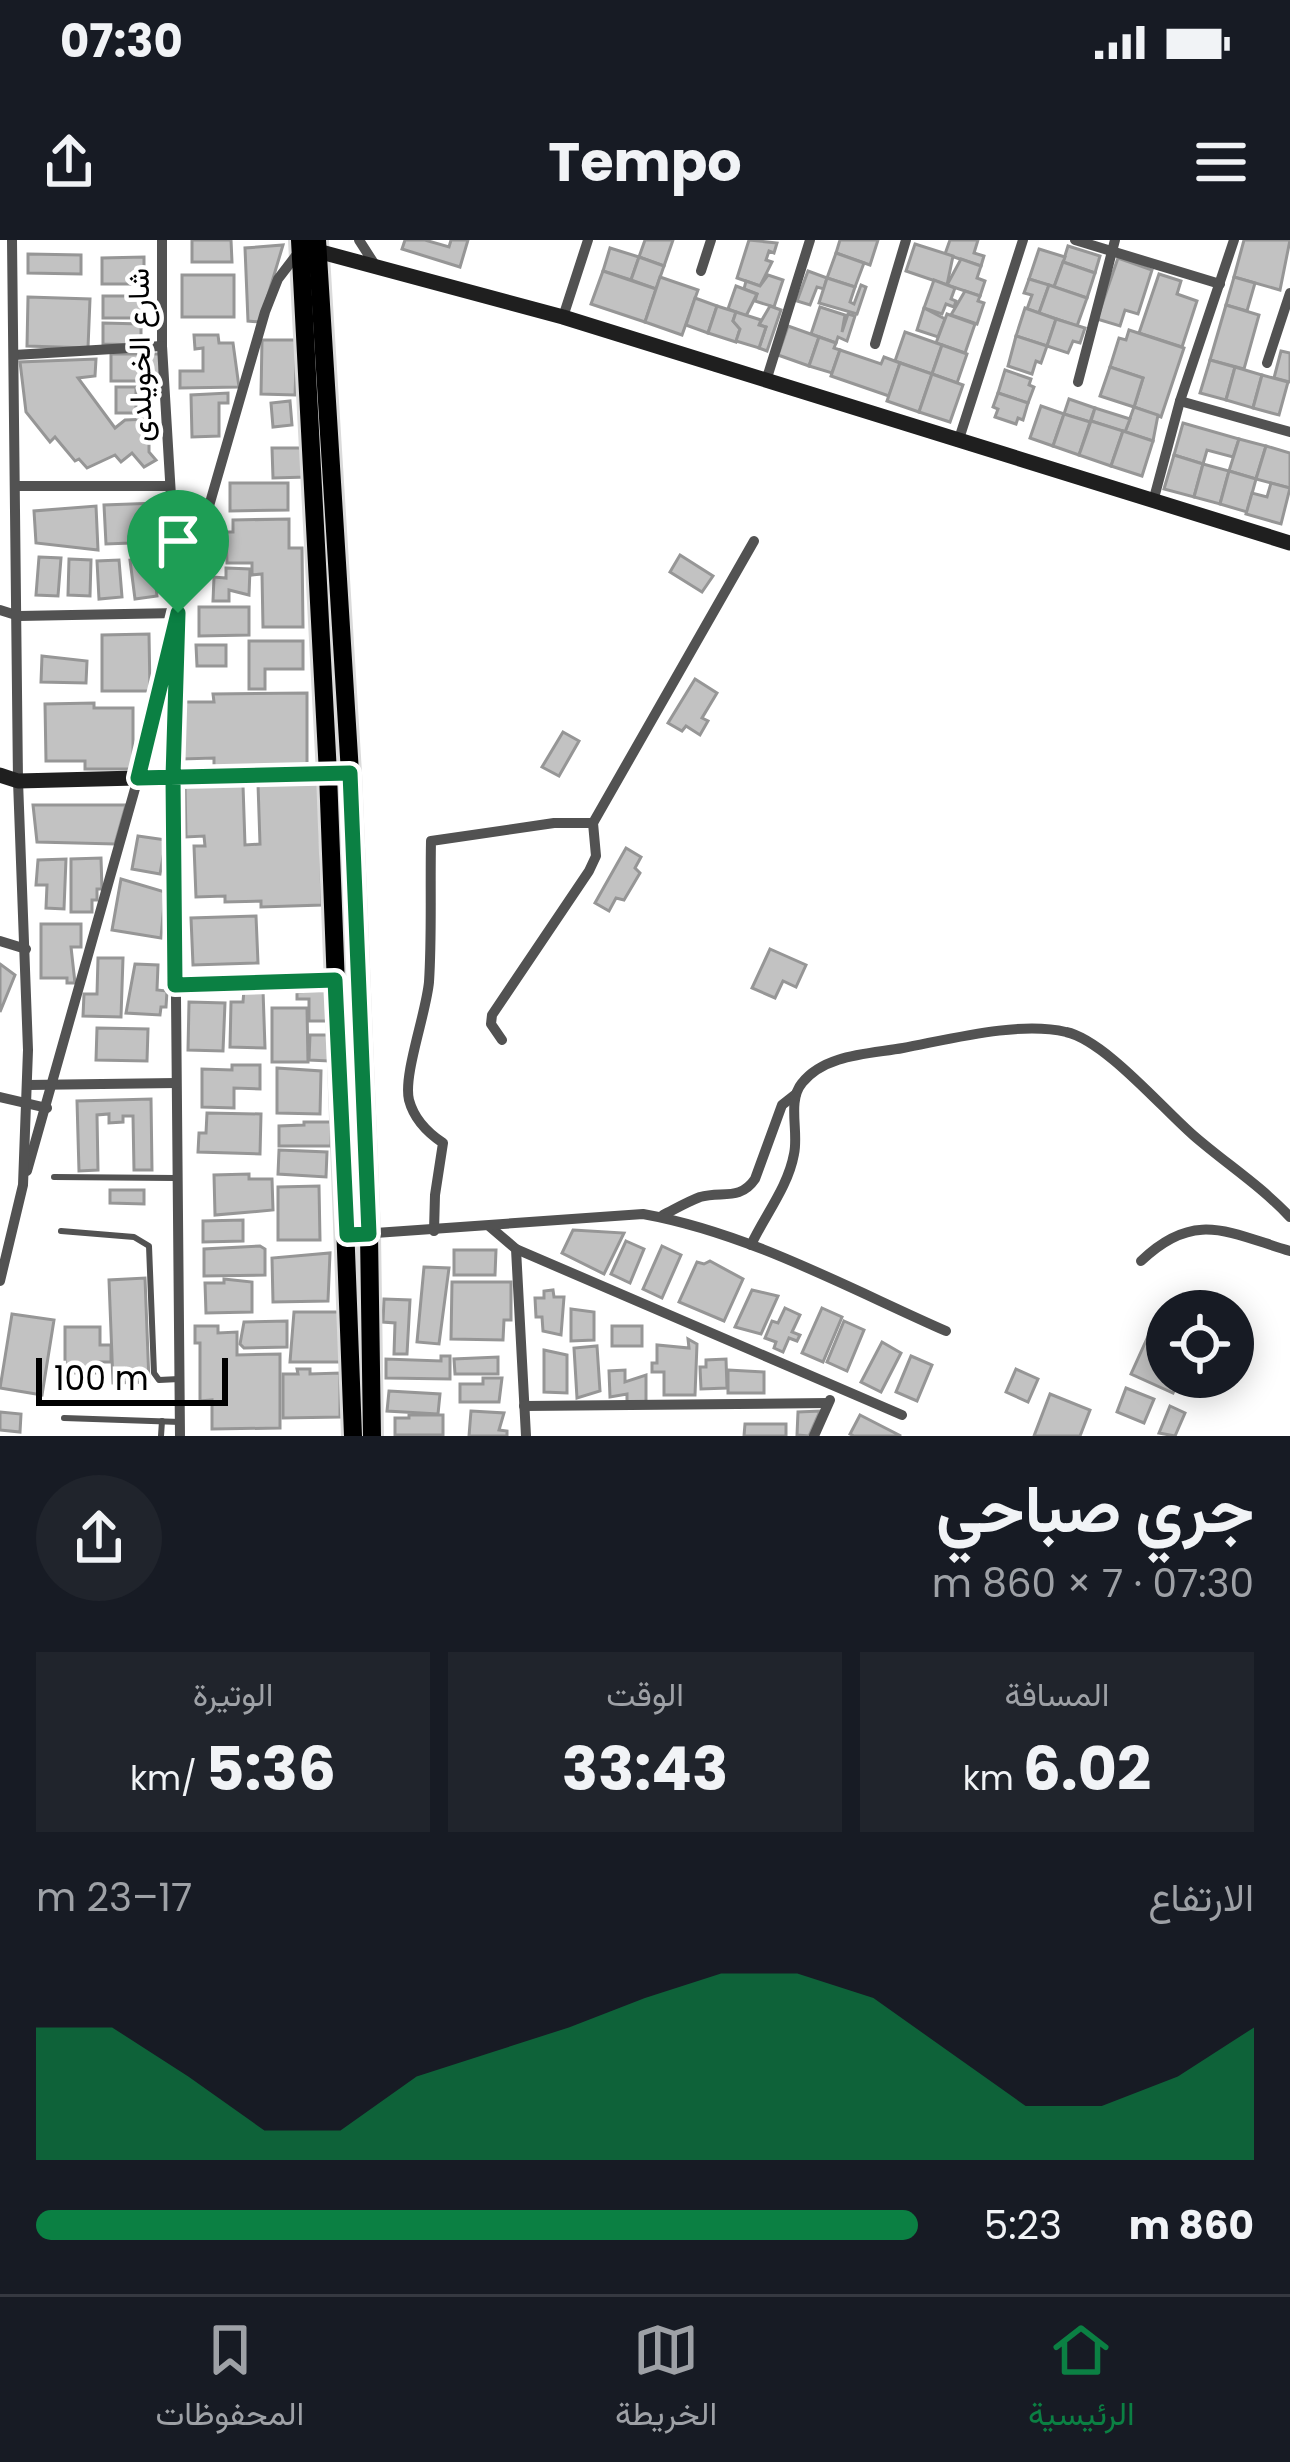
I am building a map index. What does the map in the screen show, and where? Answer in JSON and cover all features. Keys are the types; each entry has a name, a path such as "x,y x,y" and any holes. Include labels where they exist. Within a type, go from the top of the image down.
{"main road":[{"path":"309,245 350,773 369,1234 372,1436"},
{"path":"309,245 353,1436"}],"street":[{"path":"12,240 6,297 14,355 18,781 26,949 28,1085 23,1185"},
{"name":"شارع الخويلدى","path":"162,240 168,486 178,613"},
{"path":"359,240 375,265"},
{"path":"563,317 588,240"},
{"path":"700,272 711,240"},
{"path":"766,381 810,240"},
{"path":"875,344 906,240"},
{"path":"958,442 1023,240"},
{"path":"1075,240 1113,246 1220,284"},
{"path":"1154,498 1180,401 1234,240"},
{"path":"0,1281 6,1237 47,1108 178,613 266,312 278,279 309,245 563,317 1290,543"},
{"path":"1078,382 1113,246"},
{"path":"1267,363 1290,292"},
{"path":"14,355 162,346"},
{"path":"1180,401 1290,432"},
{"path":"0,458 16,463"},
{"path":"16,487 168,486"},
{"path":"502,1040 491,1024 492,1015 589,871 596,856 593,824 754,541"},
{"path":"0,610 19,616 178,613"},
{"path":"178,613 173,777 180,1436"},
{"path":"0,775 18,781 350,773"},
{"path":"434,1231 443,1143 413,1112 406,1079 418,1047 429,984 431,842 554,823 593,824"},
{"path":"0,941 26,949"},
{"path":"175,985 335,980"},
{"path":"660,1217 696,1198 747,1190 782,1105 814,1073 851,1056 977,1034 1062,1030 1104,1050 1143,1090 1290,1217"},
{"path":"28,1085 176,1083"},
{"path":"752,1245 791,1169 796,1094"},
{"path":"0,1097 47,1108"},
{"path":"347,1235 637,1213 752,1245 946,1331"},
{"path":"489,1226 516,1249 902,1415"},
{"path":"1141,1261 1173,1235 1202,1228 1290,1251"},
{"path":"516,1249 526,1436"},
{"path":"814,1436 836,1386"},
{"path":"524,1406 829,1403"}],"lane":[{"path":"54,1177 177,1178"},
{"path":"61,1231 134,1237 149,1246 154,1373 159,1380 179,1379"},
{"path":"64,1418 180,1422"},
{"path":"127,1420 127,1436"},
{"path":"161,1436 162,1421"}],"building":[{"path":"192,240 231,240 232,262 192,262"},
{"path":"405,240 449,247 451,240 468,240 460,267 402,249"},
{"path":"645,240 673,240 664,266 639,257"},
{"path":"749,240 777,243 774,253 769,251 766,260 772,262 760,286 737,278"},
{"path":"840,240 878,240 870,265 836,253"},
{"path":"950,240 978,240 974,253 984,256 981,266 945,254"},
{"path":"1244,240 1290,240 1280,290 1234,277"},
{"path":"915,244 953,256 947,285 906,271"},
{"path":"283,245 260,322 248,321 245,248"},
{"path":"1068,246 1100,256 1095,273 1063,262"},
{"path":"610,248 639,257 631,280 603,271"},
{"path":"1039,249 1065,257 1054,287 1029,279"},
{"path":"836,253 864,263 855,287 827,278"},
{"path":"28,254 81,255 81,274 28,273"},
{"path":"144,257 144,284 102,284 102,258"},
{"path":"639,257 664,266 656,289 631,280"},
{"path":"1118,258 1152,270 1138,314 1125,310 1120,326 1097,319"},
{"path":"961,259 981,266 977,278 985,281 980,296 947,285"},
{"path":"1063,262 1095,273 1087,298 1054,287"},
{"path":"603,271 656,289 645,322 591,304"},
{"path":"808,271 827,278 824,289 817,287 810,305 797,301"},
{"path":"1159,274 1181,281 1177,294 1197,301 1182,347 1139,333"},
{"path":"182,275 234,275 234,317 182,317"},
{"path":"768,275 783,280 774,307 755,301 757,294 744,289 746,281 760,286"},
{"path":"660,277 698,290 682,335 645,322"},
{"path":"1234,277 1255,283 1247,311 1226,305"},
{"path":"827,278 855,287 850,302 854,304 861,285 866,287 857,314 819,303"},
{"path":"1029,279 1049,285 1039,313 1027,309 1032,295 1024,293"},
{"path":"934,280 955,288 954,307 946,304 942,314 924,308"},
{"path":"1049,285 1087,298 1077,326 1039,313"},
{"path":"736,286 757,294 746,316 728,309"},
{"path":"965,291 980,296 978,301 984,303 977,324 951,315"},
{"path":"103,296 142,296 142,318 103,318"},
{"path":"28,297 90,299 88,348 27,346"},
{"path":"695,298 717,306 708,333 686,325"},
{"path":"1226,305 1259,315 1244,369 1210,360"},
{"path":"717,306 736,312 733,321 740,329 736,342 708,333"},
{"path":"770,306 781,310 767,351 759,348 766,327 759,325"},
{"path":"820,307 845,315 842,332 848,314 855,316 847,341 838,337 836,343 811,334"},
{"path":"924,308 945,319 938,337 917,330"},
{"path":"1025,308 1056,319 1047,346 1016,336"},
{"path":"736,312 761,320 759,325 766,327 759,348 736,341 740,329 733,321"},
{"path":"947,314 975,324 965,353 936,343"},
{"path":"1056,319 1085,328 1080,343 1073,341 1068,353 1047,346"},
{"path":"103,323 141,324 141,345 103,344"},
{"path":"788,326 819,337 809,366 778,355"},
{"path":"1129,330 1184,348 1161,417 1134,407 1143,378 1110,367 1119,338 1126,340"},
{"path":"905,332 942,345 932,374 895,361"},
{"path":"194,335 218,335 219,343 233,343 239,387 180,388 180,371 203,371 203,348 195,349"},
{"path":"1016,336 1047,346 1032,374 1008,366"},
{"path":"819,337 836,343 834,348 840,350 832,373 809,366"},
{"path":"262,340 297,340 295,395 261,394"},
{"path":"942,345 967,354 957,383 932,374"},
{"path":"840,350 881,364 884,357 900,363 889,396 831,376"},
{"path":"1281,351 1290,353 1290,382 1274,378"},
{"path":"111,354 160,354 160,381 111,381"},
{"path":"96,359 95,376 78,378 115,428 125,420 149,419 149,452 156,460 144,467 132,453 121,462 115,455 87,468 55,437 50,442 26,412 20,362"},
{"path":"1210,360 1235,367 1226,400 1200,393"},
{"path":"900,363 932,374 919,412 887,401"},
{"path":"1110,367 1143,378 1134,407 1100,396"},
{"path":"1235,367 1262,375 1253,408 1226,400"},
{"path":"1005,370 1031,379 1029,385 1034,387 1028,403 998,393"},
{"path":"932,374 963,385 950,422 919,412"},
{"path":"1262,375 1288,382 1279,415 1253,408"},
{"path":"116,387 136,387 136,413 116,413"},
{"path":"228,393 228,403 219,403 219,436 192,437 191,395"},
{"path":"998,393 1028,403 1023,420 1018,418 1016,424 995,417"},
{"path":"1069,399 1095,408 1090,422 1064,414"},
{"path":"290,401 292,425 273,427 271,403"},
{"path":"1041,406 1064,414 1053,446 1030,438"},
{"path":"1134,407 1158,415 1153,441 1125,432"},
{"path":"1095,408 1130,419 1125,432 1091,421"},
{"path":"1064,414 1090,422 1079,455 1053,446"},
{"path":"1091,421 1123,431 1111,466 1079,455"},
{"path":"1183,423 1239,439 1233,457 1207,450 1203,464 1174,455"},
{"path":"1123,431 1153,441 1142,476 1111,466"},
{"path":"1239,439 1266,446 1256,479 1229,471"},
{"path":"1266,446 1290,453 1290,488 1256,479"},
{"path":"272,448 307,448 307,477 273,478"},
{"path":"1174,455 1203,464 1194,497 1164,489"},
{"path":"1203,464 1229,471 1220,504 1194,497"},
{"path":"1229,471 1256,479 1247,512 1220,504"},
{"path":"230,483 288,483 288,510 230,511"},
{"path":"1271,483 1290,488 1281,524 1246,514 1252,493 1267,497"},
{"path":"158,503 160,535 106,544 104,505"},
{"path":"96,506 98,550 36,543 34,511"},
{"path":"289,519 289,548 302,548 303,627 263,627 262,574 252,575 252,563 227,563 226,532 233,532 233,520"},
{"path":"680,555 713,576 702,592 670,572"},
{"path":"39,557 61,558 58,596 36,595"},
{"path":"153,558 157,596 135,599 130,560"},
{"path":"69,559 91,560 90,596 68,595"},
{"path":"119,560 122,597 99,599 97,561"},
{"path":"226,568 250,569 249,595 229,590 229,601 213,601 214,577 226,578"},
{"path":"199,607 249,607 249,635 199,636"},
{"path":"149,634 150,691 102,691 102,635"},
{"path":"249,641 303,641 303,669 265,669 265,689 249,689"},
{"path":"196,645 226,645 226,666 197,666"},
{"path":"42,656 87,661 86,683 41,682"},
{"path":"695,679 717,693 702,718 708,721 700,735 668,723"},
{"path":"307,693 307,766 214,767 214,758 182,759 181,702 214,702 213,694"},
{"path":"94,703 94,708 133,708 133,769 85,769 85,761 46,761 45,704"},
{"path":"563,732 579,741 559,776 542,767"},
{"path":"319,782 322,905 261,907 261,901 196,897 194,846 205,846 204,836 186,837 185,787 243,785 245,845 260,844 258,784"},
{"path":"33,805 126,805 115,844 37,842"},
{"path":"138,836 166,840 160,874 132,869"},
{"path":"626,848 641,857 635,868 640,873 624,900 616,898 609,911 595,903"},
{"path":"101,858 102,889 97,889 97,900 92,900 92,912 71,912 71,859"},
{"path":"66,859 64,909 46,908 47,885 36,885 38,860"},
{"path":"121,879 165,892 161,938 112,930"},
{"path":"256,916 258,963 193,965 191,918"},
{"path":"41,924 81,924 81,947 71,947 75,983 67,983 67,978 41,978"},
{"path":"770,949 806,965 796,987 783,981 775,998 752,988"},
{"path":"98,958 123,958 121,1017 83,1016 84,994 97,994"},
{"path":"0,964 15,975 0,1012"},
{"path":"135,964 158,965 157,990 167,991 160,1015 126,1013"},
{"path":"244,990 263,990 265,1048 230,1047 231,1002 243,1002"},
{"path":"328,991 327,1021 309,1021 309,999 297,999 297,992"},
{"path":"189,1002 225,1003 223,1051 188,1050"},
{"path":"272,1008 307,1008 308,1062 272,1062"},
{"path":"97,1028 148,1029 147,1061 96,1060"},
{"path":"310,1035 329,1035 329,1061 309,1060"},
{"path":"232,1065 260,1065 260,1089 234,1088 234,1108 202,1107 202,1069 232,1070"},
{"path":"277,1068 321,1071 320,1114 277,1113"},
{"path":"151,1099 152,1170 134,1170 133,1116 109,1123 109,1114 97,1115 98,1170 79,1171 77,1101"},
{"path":"207,1113 261,1114 260,1154 198,1152"},
{"path":"331,1122 331,1146 279,1146 279,1126"},
{"path":"279,1150 327,1152 326,1177 278,1174"},
{"path":"249,1174 249,1179 272,1179 273,1210 215,1215 214,1175"},
{"path":"319,1186 320,1240 278,1240 278,1187"},
{"path":"110,1190 144,1190 144,1204 110,1203"},
{"path":"243,1220 243,1241 203,1242 203,1221"},
{"path":"573,1230 624,1233 604,1274 562,1253"},
{"path":"626,1241 644,1249 630,1283 611,1274"},
{"path":"662,1246 681,1255 662,1298 643,1289"},
{"path":"204,1249 265,1249 265,1275 204,1276"},
{"path":"454,1250 496,1250 495,1275 454,1275"},
{"path":"330,1253 328,1301 273,1302 272,1258"},
{"path":"710,1261 743,1279 724,1321 679,1302 697,1262"},
{"path":"424,1267 449,1268 439,1344 417,1342"},
{"path":"145,1278 149,1382 113,1383 109,1280"},
{"path":"224,1279 252,1282 252,1312 206,1313 205,1283 224,1283"},
{"path":"452,1282 511,1282 511,1320 504,1320 503,1340 451,1339"},
{"path":"553,1290 554,1297 564,1297 561,1335 543,1331 542,1317 536,1317 535,1298 544,1298 544,1291"},
{"path":"752,1290 778,1296 761,1334 735,1327"},
{"path":"384,1299 410,1300 407,1354 394,1354 395,1323 383,1322"},
{"path":"785,1308 800,1315 792,1332 800,1335 797,1341 789,1338 783,1352 765,1338 772,1321 778,1323"},
{"path":"822,1308 842,1317 823,1362 802,1353"},
{"path":"571,1309 594,1312 594,1340 571,1341"},
{"path":"294,1312 341,1312 342,1362 290,1362"},
{"path":"12,1314 54,1320 42,1395 0,1388"},
{"path":"287,1321 287,1347 244,1348 240,1344 244,1322"},
{"path":"844,1321 864,1330 847,1371 827,1362"},
{"path":"195,1326 218,1326 218,1333 237,1332 237,1355 280,1354 280,1428 212,1429 212,1400 200,1401 200,1343 195,1343"},
{"path":"612,1326 642,1326 642,1346 612,1346"},
{"path":"65,1327 100,1327 100,1345 111,1345 111,1362 99,1362 99,1373 65,1373"},
{"path":"688,1339 697,1344 695,1395 664,1395 664,1372 652,1372 657,1345 689,1348"},
{"path":"1146,1341 1146,1381 1131,1374"},
{"path":"882,1342 901,1353 881,1392 861,1382"},
{"path":"597,1346 600,1391 577,1398 574,1348"},
{"path":"544,1350 567,1355 567,1393 544,1392"},
{"path":"441,1356 450,1356 450,1379 386,1378 386,1359 441,1361"},
{"path":"911,1356 932,1365 917,1401 896,1392"},
{"path":"498,1357 498,1374 455,1374 454,1359"},
{"path":"726,1359 727,1388 701,1389 700,1367 706,1367 706,1360"},
{"path":"297,1369 310,1369 310,1374 340,1373 340,1417 283,1418 283,1374 298,1374"},
{"path":"1016,1369 1038,1379 1028,1402 1006,1392"},
{"path":"625,1370 625,1382 646,1375 646,1402 627,1403 627,1394 610,1397 609,1371"},
{"path":"728,1370 764,1372 764,1393 728,1393"},
{"path":"483,1378 502,1378 499,1402 460,1402 460,1384 483,1384"},
{"path":"1126,1388 1154,1399 1144,1423 1117,1412"},
{"path":"389,1391 440,1394 438,1414 387,1411"},
{"path":"1050,1394 1090,1410 1080,1436 1034,1436"},
{"path":"1170,1406 1185,1413 1175,1436 1159,1433"},
{"path":"471,1411 504,1413 499,1430 507,1431 507,1436 469,1436"},
{"path":"820,1411 809,1436 797,1435 798,1412"},
{"path":"0,1412 21,1414 20,1432 0,1430"},
{"path":"443,1415 443,1435 395,1435 395,1418"},
{"path":"860,1415 901,1436 850,1434"},
{"path":"745,1424 786,1424 786,1436 744,1436"}],"route":[{"path":"178,613 138,778 173,777 350,773 369,1234 347,1235 335,980 175,985 173,777 178,613"}]}
